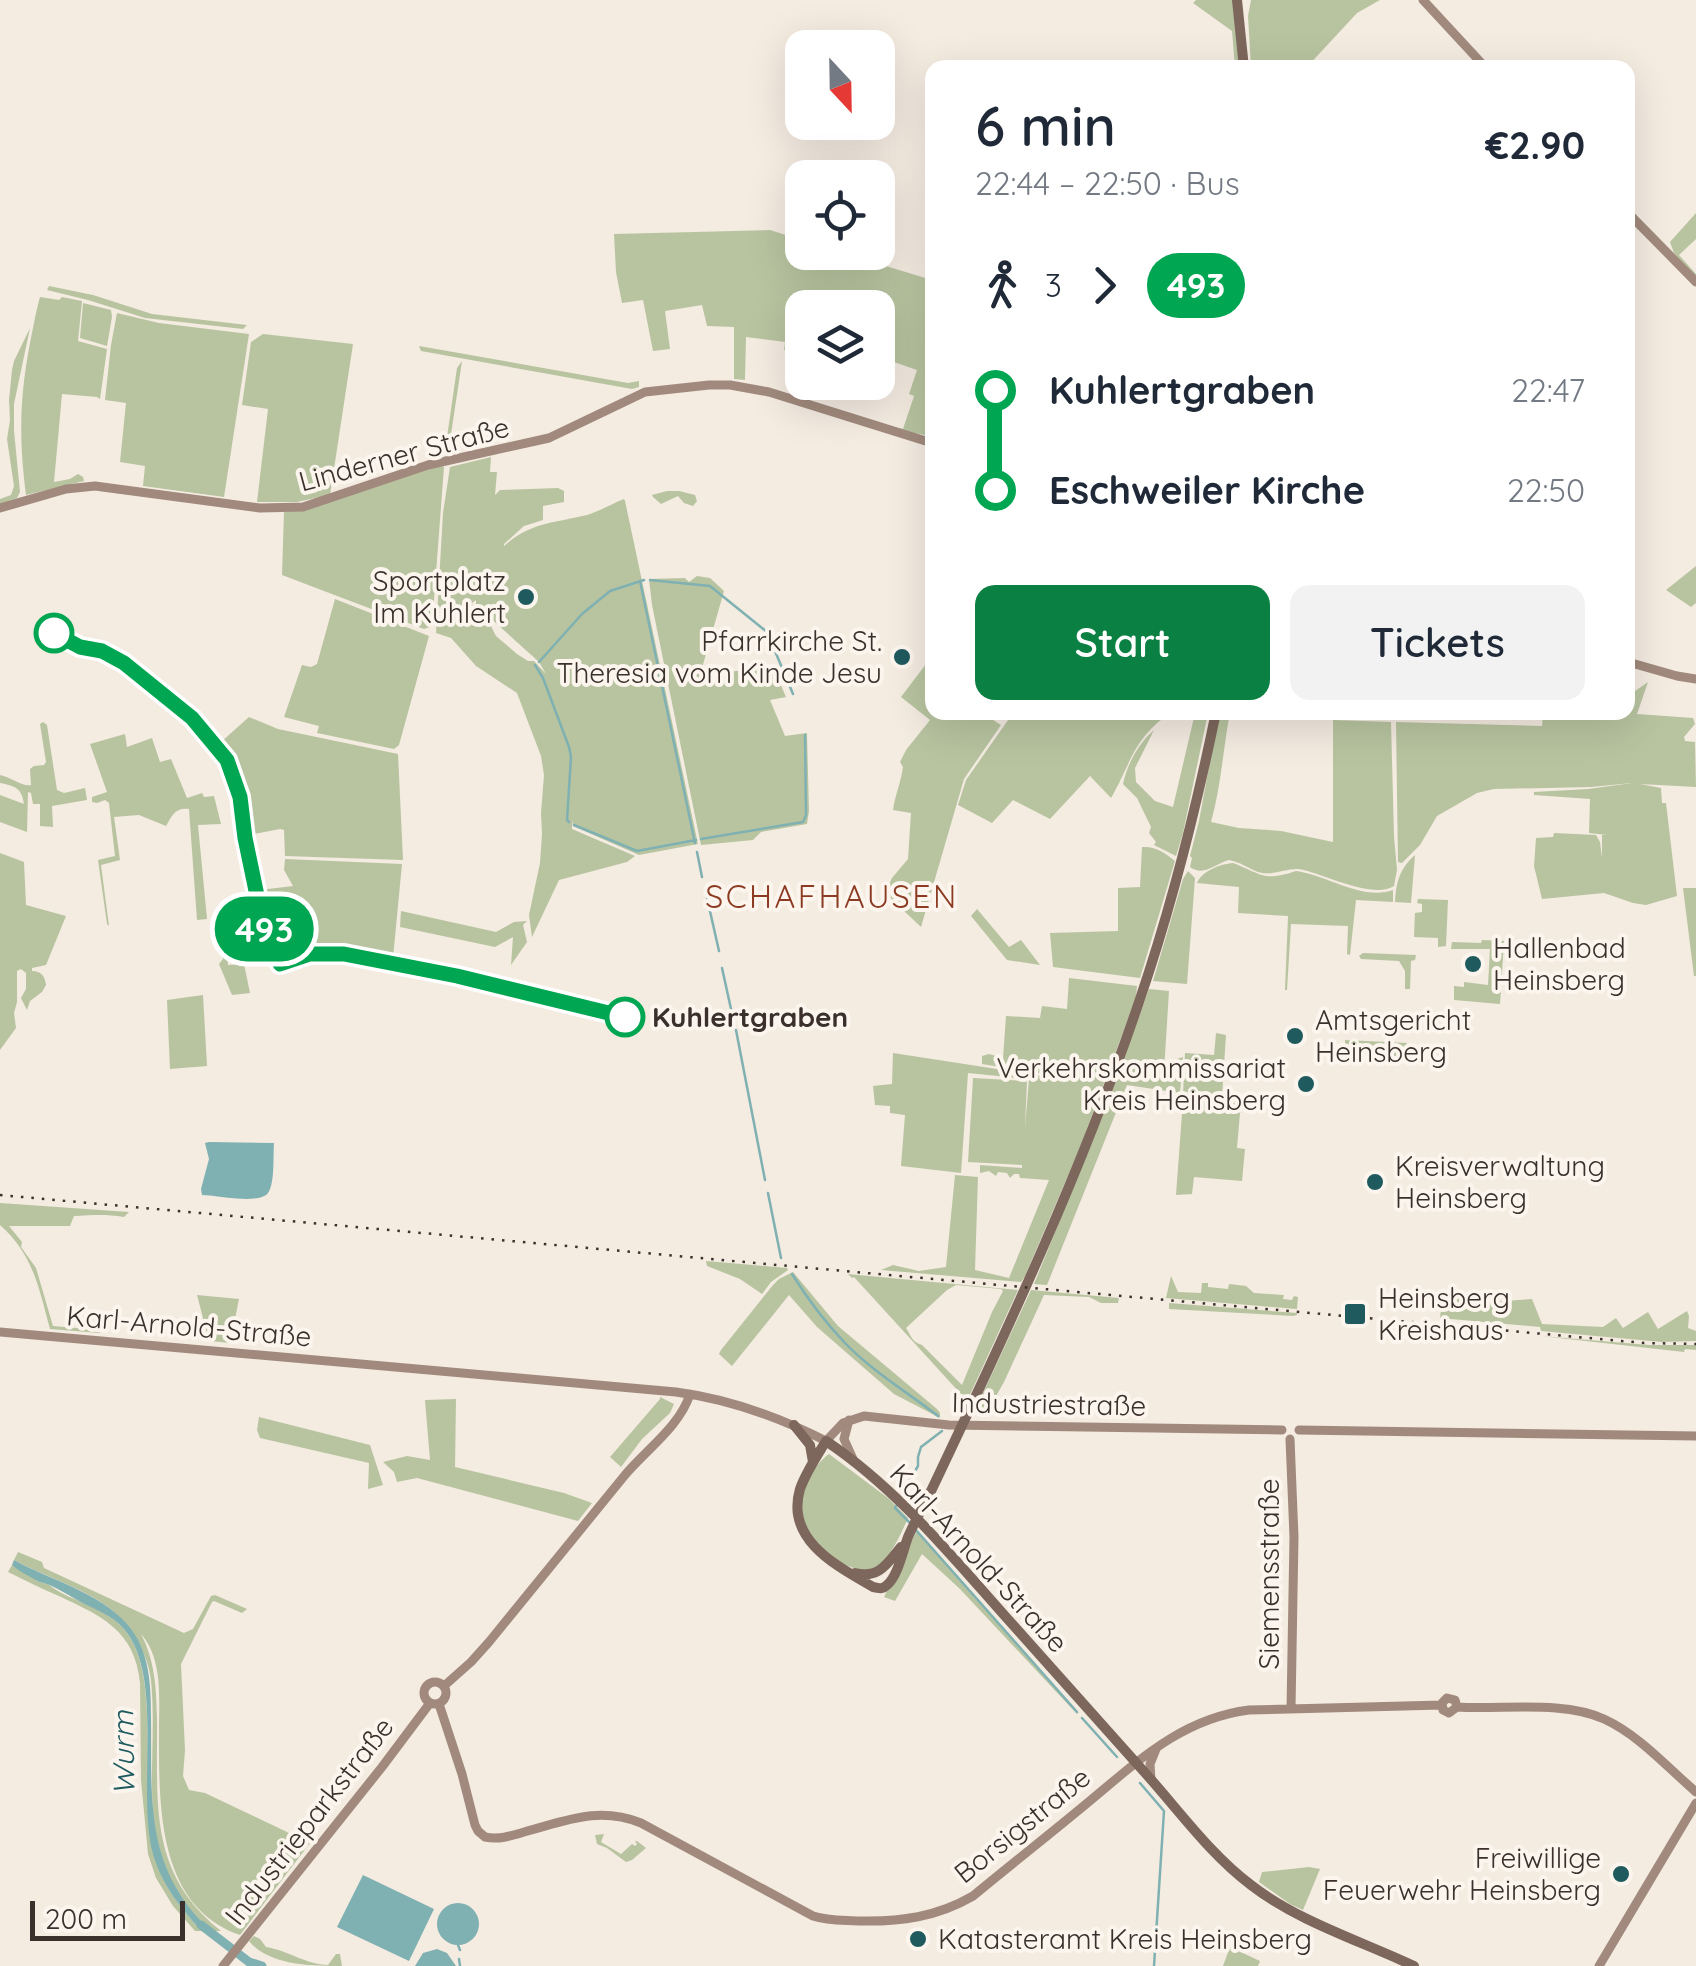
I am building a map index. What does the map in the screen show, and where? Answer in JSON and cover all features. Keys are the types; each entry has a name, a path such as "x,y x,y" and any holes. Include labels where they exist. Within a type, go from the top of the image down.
{"main road":[{"path":"1240,0 1243,60"},
{"path":"826,1440 799,1493 800,1524 816,1550 850,1571 876,1574 908,1538 924,1506 1032,1274 1104,1100 1178,876 1214,720"},
{"path":"794,1425 810,1445 813,1462"},
{"name":"Karl-Arnold-Straße","path":"826,1440 902,1503 1251,1886 1300,1915 1414,1966"}],"street":[{"path":"1422,0 1478,60"},
{"path":"1635,219 1696,282"},
{"name":"Linderner Straße","path":"0,508 66,489 95,486 233,505 288,509 317,504 428,465 549,438 635,395 676,388 730,385 769,392 925,441"},
{"path":"1635,664 1696,678"},
{"name":"Karl-Arnold-Straße","path":"0,1332 690,1394 750,1409 826,1440"},
{"name":"Industrieparkstraße","path":"444,1686 489,1642 624,1475 678,1421 690,1394"},
{"name":"Industriestraße","path":"850,1420 864,1416 943,1425 1286,1434"},
{"path":"826,1440 838,1426 850,1420"},
{"path":"850,1420 844,1439 853,1459"},
{"path":"1286,1434 1298,1434 1299,1430 1696,1436"},
{"name":"Siemensstraße","path":"1286,1434 1294,1538 1291,1709"},
{"name":"Industrieparkstraße","path":"224,1966 382,1767 434,1704 446,1696 444,1686 438,1682 426,1686 424,1696 434,1704"},
{"name":"Borsigstraße","path":"434,1704 452,1742 475,1825 482,1836 502,1838 583,1816 623,1816 824,1920 902,1920 959,1904 1157,1746 1184,1729 1221,1715 1249,1710 1442,1705 1449,1698 1455,1700 1457,1707 1586,1713 1634,1737 1696,1792"},
{"path":"1151,1780 1150,1760 1157,1746"},
{"path":"1599,1966 1696,1804"}],"green space":[{"path":"1233,0 1239,60 1234,60 1232,31 1193,3"},
{"path":"1251,0 1380,0 1357,13 1313,60 1251,60"},
{"path":"1696,213 1696,239 1679,255 1696,277 1674,253 1670,242"},
{"path":"770,230 785,235 785,270 895,269 925,278 925,435 916,433 925,438 884,425 903,429 914,396 909,394 917,370 895,362 895,290 785,290 785,342 746,337 745,380 734,379 734,327 707,326 702,305 665,311 670,349 653,351 643,300 622,303 614,234"},
{"path":"49,286 152,314 247,325 243,329 145,318 47,290"},
{"path":"40,297 82,301 78,341 107,349 100,399 62,394 54,482 78,474 84,481 26,495 21,431 23,391"},
{"path":"83,303 111,310 107,346 80,338"},
{"path":"117,313 159,323 249,334 224,497 143,486 145,466 120,462 126,403 105,400"},
{"path":"30,328 14,404 20,492 17,498 0,504 0,499 11,495 14,486 7,439 12,370"},
{"path":"263,334 353,344 330,495 297,502 257,502 268,409 242,405 251,342"},
{"path":"419,346 628,383 639,381 639,387 632,389 421,351"},
{"path":"462,361 448,454 446,455 457,368"},
{"path":"491,457 490,472 497,472 495,495 500,490 564,491 564,502 543,506 543,520 524,526 504,546 533,528 587,515 624,499 698,844 639,855 573,826 572,820 572,829 635,856 627,862 559,880 532,937 529,915 542,834 541,756 517,693 476,666 451,638 436,633 443,513 450,467","holes":["476,600 476,605 539,662 546,674 534,661 517,654 496,636 491,626 474,619 472,603"]},
{"path":"438,465 444,467 432,626 424,629 282,575 284,512"},
{"path":"667,491 695,495 697,501 693,506 678,496 661,504 652,495"},
{"path":"1696,566 1696,603 1691,607 1666,590"},
{"path":"697,576 710,578 724,591 700,675 773,667 786,697 770,700 785,736 807,733 807,824 761,832 753,840 701,845 649,579 685,578 689,582"},
{"path":"335,599 429,636 399,745 394,749 317,733 319,726 284,717 302,665 317,664"},
{"path":"925,665 925,716 901,697"},
{"path":"1648,682 1637,714 1693,718 1695,724 1684,737 1685,741 1695,742 1696,787 1640,784 1661,788 1662,803 1666,803 1677,896 1646,905 1604,893 1542,899 1534,866 1536,838 1553,837 1554,833 1596,835 1602,858 1602,835 1607,835 1589,833 1590,799 1534,792 1632,783 1477,793 1437,816 1420,845 1402,863 1398,862 1396,722 1542,726 1542,720 1635,720 1635,691"},
{"path":"249,717 278,729 398,754 403,860 285,856 284,830 249,835 241,787 221,742"},
{"path":"930,720 993,720 1001,725 964,779 921,927 885,893 908,859 911,813 893,810 903,767 900,762"},
{"path":"1007,720 1161,720 1140,742 1111,798 1090,776 1050,819 1013,800 992,823 958,805 966,780"},
{"path":"1193,720 1207,720 1176,856 1154,845 1151,827 1137,798 1123,784 1127,769 1154,730 1135,768 1136,782 1155,801 1173,807"},
{"path":"1218,720 1229,720 1211,822 1333,842 1333,720 1391,722 1397,870 1394,886 1363,888 1298,869 1264,873 1229,860 1195,870 1190,867 1190,856"},
{"path":"40,724 47,725 57,790 64,793 85,788 87,800 52,806 53,827 40,826 40,804 33,804 28,792 27,832 0,822 0,795 24,804 17,789 0,783 0,775 31,785 30,769 46,762"},
{"path":"125,734 127,747 152,738 160,762 171,759 187,798 202,793 204,797 214,796 221,824 198,825 207,919 197,920 189,809 180,809 166,826 139,815 114,817 120,860 101,865 107,924 98,860 115,856 109,803 92,802 92,797 107,792 90,744"},
{"path":"1142,847 1156,849 1175,861 1140,978 1053,967 1050,933 1118,931 1118,888 1140,887"},
{"path":"0,853 24,862 26,905 66,916 46,965 32,968 42,975 46,985 30,1001 27,1010 21,998 26,989 26,973 17,971 16,1028 0,1050"},
{"path":"1415,855 1411,903 1395,902 1400,876"},
{"path":"285,859 402,864 393,958 315,949 316,927 301,926 303,905 263,904 260,890 293,886 284,870"},
{"path":"1233,863 1263,875 1296,871 1357,890 1393,890 1393,902 1356,900 1350,955 1348,926 1291,924 1285,990 1288,916 1238,913 1239,887 1197,883 1212,869"},
{"path":"1188,871 1195,878 1187,984 1153,981 1183,879"},
{"path":"1683,888 1696,888 1696,976 1694,976"},
{"path":"1418,899 1448,900 1446,946 1438,947 1438,938 1414,937 1415,913 1422,912"},
{"path":"977,909 1009,947 1021,940 1040,965 1007,960 971,916"},
{"path":"401,911 496,932 514,922 527,921 523,925 527,942 511,965 513,937 495,947 400,927"},
{"path":"222,920 228,965 244,964 250,993 232,995 219,964 223,959 216,921"},
{"path":"1504,941 1500,1004 1454,1000 1454,986 1464,987 1464,982 1488,985 1490,949 1451,949 1452,942"},
{"path":"1363,953 1416,955 1411,961 1410,989 1405,989 1405,971 1399,961 1361,959"},
{"path":"1069,978 1137,986 1136,998 1079,1150 1025,1276 1021,1282 881,1270 893,1265 919,1271 946,1267 955,1175 978,1177 975,1270 1009,1278 1049,1180 980,1173 980,1165 1022,1165 968,1162 973,1078 1027,1081 1025,1128 1029,1079 968,1073 961,1173 901,1166 905,1115 890,1113 890,1106 875,1105 873,1086 892,1084 893,1053 1076,1081 982,1064 982,1056 989,1054 1003,1058 1006,1016 1040,1018 1042,1006 1067,1009"},
{"path":"1149,989 1169,991 1164,1071 1174,1072 1177,1059 1183,1057 1180,1093 1127,1085 1047,1285 1034,1284 1108,1102"},
{"path":"203,995 207,1066 170,1069 167,1000"},
{"path":"1216,1033 1226,1035 1222,1096 1183,1094 1185,1053 1214,1055"},
{"path":"1345,1040 1407,1043 1406,1057 1345,1052"},
{"path":"1183,1100 1244,1104 1237,1148 1245,1149 1242,1181 1194,1177 1192,1194 1176,1195"},
{"path":"0,1203 129,1212 124,1217 74,1216 70,1226 9,1226 36,1268 53,1326 100,1333 50,1329 27,1260 0,1225"},
{"path":"706,1261 788,1270 762,1294 740,1279 707,1266"},
{"path":"793,1272 838,1326 937,1409 940,1418 894,1394 817,1327 789,1295 732,1366 719,1354 773,1285"},
{"path":"848,1274 1018,1290 968,1399 854,1277","holes":["956,1285 1003,1291 962,1385 906,1328"]},
{"path":"1171,1276 1178,1292 1201,1293 1202,1283 1228,1289 1229,1284 1246,1286 1254,1293 1284,1295 1283,1299 1292,1300 1298,1297 1297,1309 1166,1298"},
{"path":"1031,1290 1119,1298 1118,1303 1101,1303 1089,1297 1044,1295 987,1412 977,1406"},
{"path":"1446,1292 1491,1302 1532,1299 1542,1324 1603,1327 1616,1318 1623,1328 1648,1312 1658,1329 1687,1311 1688,1328 1696,1331 1696,1341 1662,1342 1440,1318"},
{"path":"197,1295 239,1299 235,1319 238,1322 231,1343 209,1341"},
{"path":"1169,1303 1297,1313 1297,1315 1169,1309"},
{"path":"1541,1336 1696,1345 1696,1350 1684,1352"},
{"path":"660,1397 674,1404 670,1413 642,1439 621,1467 610,1457"},
{"path":"456,1399 455,1467 592,1503 578,1521 417,1478 397,1482 394,1472 383,1462 407,1456 430,1460 425,1400"},
{"path":"259,1417 370,1445 383,1485 368,1489 369,1463 260,1438"},
{"path":"829,1454 908,1518 888,1555 871,1569 850,1567 829,1555 813,1539 804,1521 805,1489 814,1470"},
{"path":"917,1530 1077,1714 922,1554 895,1601 884,1597"},
{"path":"18,1552 184,1633 193,1629 211,1596 247,1609 242,1613 212,1602 181,1664 183,1776 189,1790 205,1793 310,1843 240,1935 212,1921 192,1901 177,1877 168,1849 160,1788 158,1679 148,1644 141,1634 155,1685 158,1806 168,1860 180,1885 197,1909 221,1931 211,1931 191,1910 168,1875 158,1848 152,1795 151,1680 139,1644 106,1606 14,1560"},
{"path":"12,1565 109,1616 124,1629 136,1650 147,1704 149,1828 154,1854 173,1896 202,1931 195,1931 173,1906 156,1878 148,1854 141,1780 140,1683 131,1650 102,1618 8,1572"},
{"path":"604,1834 601,1842 621,1854 632,1844 635,1846 635,1841 646,1848 626,1862 597,1844 595,1835"},
{"path":"1320,1869 1303,1910 1259,1882 1262,1872"},
{"path":"254,1936 266,1947 320,1964 328,1965 340,1954 342,1966 305,1965 279,1960 249,1941"},
{"path":"1230,1947 1260,1961 1258,1966 1223,1966"}],"water":[{"path":"205,1143 274,1143 268,1193 247,1199 202,1195 209,1159"},
{"path":"14,1560 103,1603 135,1634 145,1656 149,1681 156,1833 174,1883 211,1931 202,1931 180,1905 153,1854 147,1799 147,1705 136,1650 114,1620 22,1572 12,1565"},
{"path":"363,1875 434,1909 409,1961 337,1927"},
{"path":"458,1903 473,1909 479,1924 473,1939 458,1945 443,1939 437,1924 443,1909"},
{"path":"437,1949 447,1953 456,1966 415,1966 423,1953"}],"waterway":[{"path":"539,662 582,614 610,591 644,580"},
{"path":"650,580 710,586 767,632 793,694"},
{"path":"640,581 695,843"},
{"path":"535,665 569,747 569,822"},
{"path":"701,839 803,822 805,735"},
{"path":"574,825 637,851 696,840"},
{"path":"697,852 702,877"},
{"path":"707,898 719,951"},
{"path":"722,968 733,1018"},
{"path":"736,1030 765,1180"},
{"path":"768,1193 781,1258"},
{"path":"792,1274 823,1318 855,1353 938,1416"},
{"path":"902,1493 918,1466 921,1447 942,1431"},
{"path":"896,1506 910,1523"},
{"path":"915,1529 1077,1712"},
{"path":"1082,1718 1117,1757"},
{"path":"1140,1783 1164,1811 1154,1966"},
{"name":"Wurm","path":"201,1925 249,1962 262,1966"},
{"path":"458,1945 460,1950"},
{"path":"459,1959 460,1966"}],"railway":[{"path":"0,1195 1644,1343 1696,1344"}],"bus line":[{"name":"493","path":"54,633 124,663 192,718 227,760 240,797 264,929 280,964 310,954 344,954 396,962 625,1017"}],"place":[{"name":"Sportplatz Im Kuhlert","path":"526,597"},
{"name":"Pfarrkirche St. Theresia vom Kinde Jesu","path":"902,657"},
{"name":"Hallenbad Heinsberg","path":"1473,964"},
{"name":"Kuhlertgraben","path":"625,1017"},
{"name":"Amtsgericht Heinsberg","path":"1295,1036"},
{"name":"Verkehrskommissariat Kreis Heinsberg","path":"1306,1084"},
{"name":"Kreisverwaltung Heinsberg","path":"1375,1182"},
{"name":"Heinsberg Kreishaus","path":"1355,1314"},
{"name":"Freiwillige Feuerwehr Heinsberg","path":"1621,1874"},
{"name":"Katasteramt Kreis Heinsberg","path":"918,1939"}],"district":[{"name":"SCHAFHAUSEN","path":"832,897"}]}
